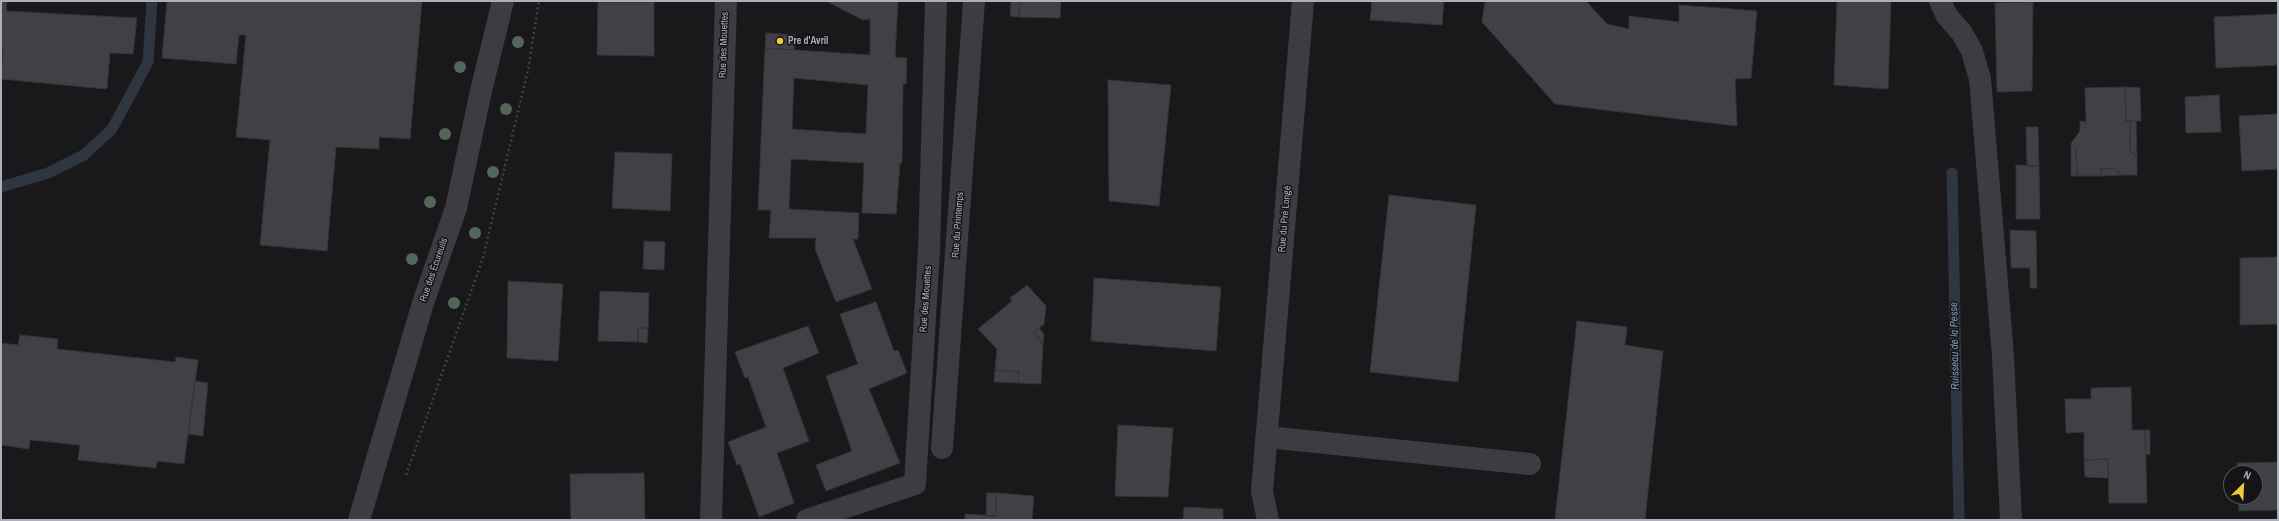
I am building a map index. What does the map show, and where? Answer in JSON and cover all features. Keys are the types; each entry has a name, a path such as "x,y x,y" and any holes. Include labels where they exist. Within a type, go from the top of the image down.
{"street":[{"name":"Rue des Mouettes","path":"711,520 726,1"},
{"name":"Rue des Mouettes","path":"807,520 915,484 929,250 936,1"},
{"name":"Rue du Printemps","path":"942,448 974,1"},
{"name":"Rue du Pré Longé","path":"1268,520 1262,491 1303,1"},
{"path":"1940,1 1947,16 1962,33 1972,51 1980,79 2003,356 2011,520"},
{"name":"Rue des Écureuils","path":"359,520 423,303 456,208 500,7"},
{"path":"1267,437 1530,464"}],"path":[{"path":"405,479 483,258 528,70 539,1"}],"building":[{"path":"1,1 7,1 6,11 137,18 133,54 110,53 106,89 1,79 3,50 1,50"},
{"path":"167,1 422,1 410,139 379,137 379,149 336,147 327,251 260,245 270,140 236,137 246,35 239,35 236,64 162,58"},
{"path":"826,1 898,1 895,57 907,58 906,84 903,84 902,163 900,163 896,214 862,213 864,163 791,159 789,209 859,213 858,239 853,239 872,289 836,302 815,249 816,238 769,238 771,210 758,210 765,48 870,55 870,19 863,20","holes":["794,78 868,85 866,134 792,129"]},
{"path":"1011,1 1020,1 1019,17 1010,16"},
{"path":"1020,1 1061,1 1060,18 1019,17"},
{"path":"1372,1 1444,1 1442,25 1370,20"},
{"path":"1485,1 1586,1 1607,24 1629,29 1629,16 1679,22 1679,5 1757,11 1751,78 1735,79 1737,126 1555,104 1482,22"},
{"path":"1837,1 1891,1 1888,89 1834,85"},
{"path":"598,2 654,2 654,56 597,55"},
{"path":"2033,2 2032,91 1997,92 1995,3"},
{"path":"2278,14 2278,65 2216,68 2214,17"},
{"name":"Pre d'Avril","path":"766,33 795,35 794,50 765,48"},
{"path":"1108,80 1171,85 1159,206 1109,201"},
{"path":"2125,87 2126,121 2130,121 2130,151 2137,157 2137,175 2122,175 2114,168 2101,169 2101,176 2077,176 2076,148 2071,143 2080,131 2080,121 2086,122 2085,88"},
{"path":"2125,87 2140,88 2141,121 2126,121"},
{"path":"2219,95 2221,132 2186,133 2185,97"},
{"path":"2278,114 2278,169 2242,171 2239,116"},
{"path":"2130,121 2136,121 2137,157 2130,151"},
{"path":"2026,127 2038,127 2039,166 2027,166"},
{"path":"2071,143 2076,148 2077,176 2071,176"},
{"path":"615,152 672,154 670,211 612,208"},
{"path":"2016,165 2039,166 2040,219 2016,219"},
{"path":"2114,168 2122,175 2101,176 2101,169"},
{"path":"1389,195 1476,205 1458,382 1370,372"},
{"path":"2010,230 2036,231 2037,288 2030,288 2030,268 2011,268"},
{"path":"644,241 665,242 664,270 643,269"},
{"path":"2278,257 2278,324 2240,325 2240,258"},
{"path":"1094,278 1221,287 1216,351 1091,341"},
{"path":"508,281 563,284 558,361 507,358"},
{"path":"1027,285 1046,306 1044,324 1034,332 1043,344 1041,384 1018,383 1019,372 995,370 997,349 978,329 1012,301 1010,298"},
{"path":"600,291 649,293 648,328 638,328 638,342 598,341"},
{"path":"876,302 894,351 898,350 907,373 869,389 900,463 826,491 816,465 852,451 826,376 858,364 840,314"},
{"path":"1577,321 1627,327 1625,345 1663,351 1645,520 1555,519"},
{"path":"808,326 819,353 783,368 809,441 777,453 794,503 759,517 740,464 737,465 728,442 766,427 748,377 745,378 735,352"},
{"path":"638,328 648,328 647,343 638,342"},
{"path":"1039,328 1044,334 1043,344 1034,332"},
{"path":"20,335 58,339 57,349 175,362 176,357 198,360 184,464 157,461 156,468 78,460 80,445 30,440 29,449 1,445 1,343 18,345"},
{"path":"995,370 1019,372 1018,383 994,382"},
{"path":"195,381 208,383 203,436 188,434"},
{"path":"2131,387 2132,430 2145,430 2147,503 2109,503 2108,459 2084,460 2084,432 2066,433 2065,399 2091,399 2091,388"},
{"path":"1118,425 1173,428 1168,497 1115,496"},
{"path":"2145,430 2150,430 2150,454 2146,455"},
{"path":"2108,459 2108,478 2085,477 2084,460"},
{"path":"2278,462 2278,510 2239,511 2239,505 2263,505 2263,465 2237,465 2237,463"},
{"path":"644,473 645,520 571,520 570,474"},
{"path":"987,493 997,493 995,516 986,516"},
{"path":"997,493 1034,496 1032,520 965,520 965,514 995,516"},
{"path":"1184,507 1223,509 1223,520 1183,520"}],"waterway":[{"path":"1,187 48,173 84,155 112,129 148,62 152,1"},
{"name":"Ruisseau de la Pesse","path":"1952,173 1959,520"}],"place":[{"name":"Pre d'Avril","path":"780,41"}]}
